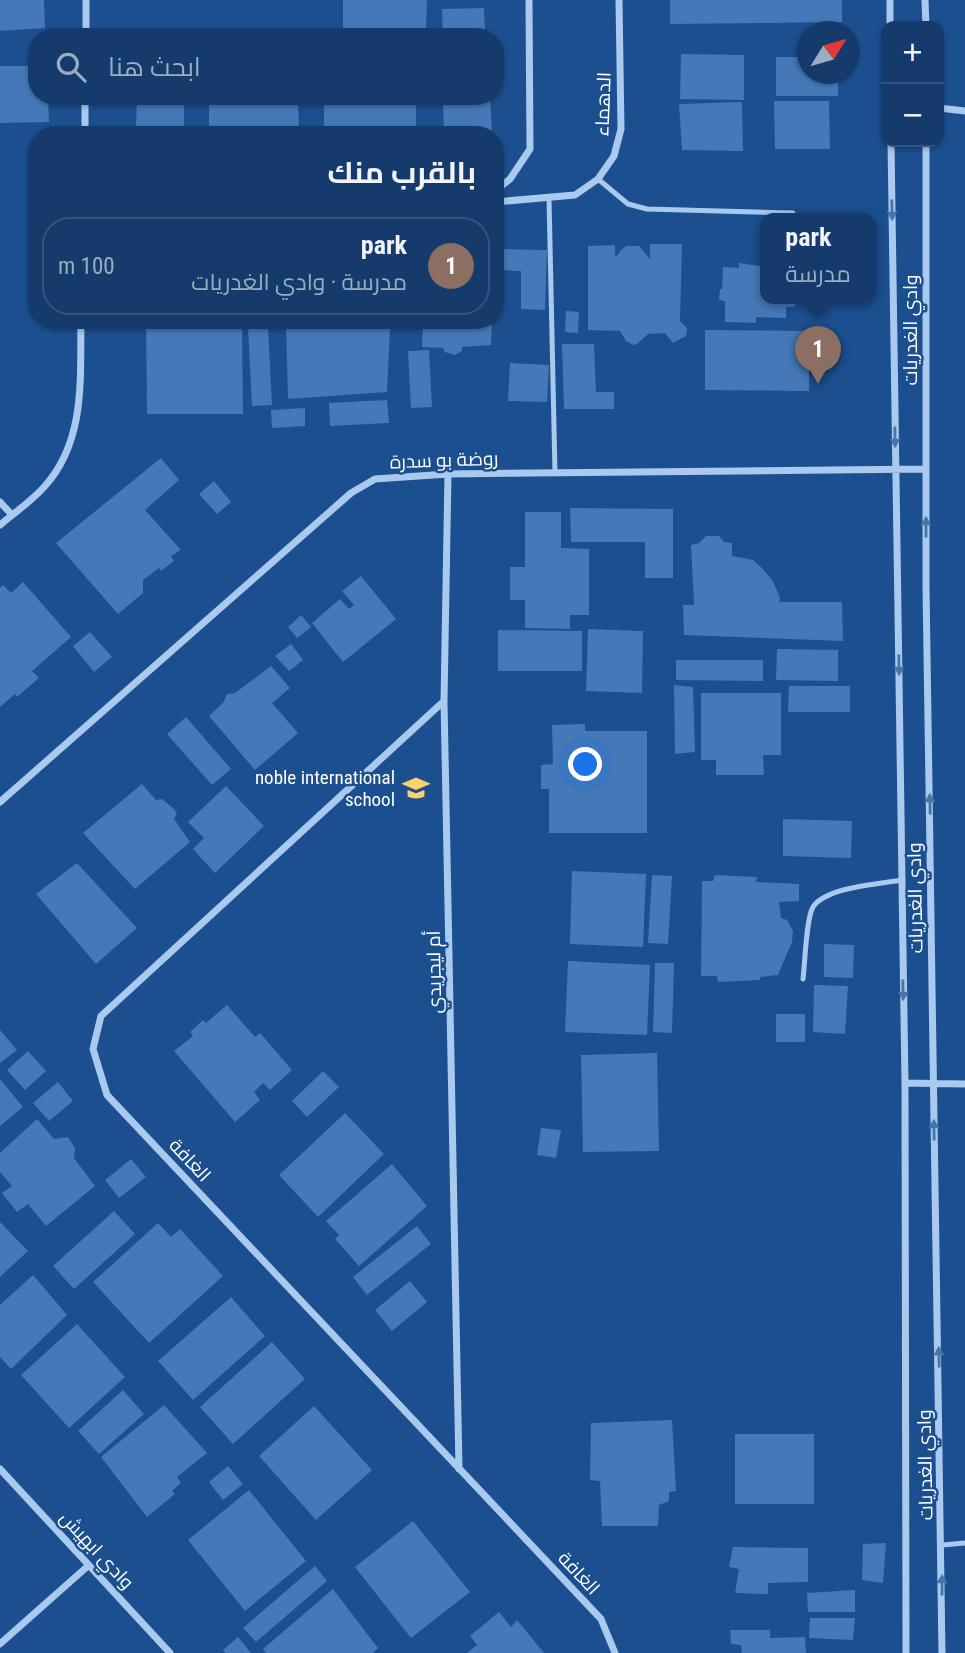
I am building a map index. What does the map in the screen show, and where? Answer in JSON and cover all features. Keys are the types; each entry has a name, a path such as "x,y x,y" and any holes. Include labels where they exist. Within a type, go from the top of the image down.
{"street":[{"path":"86,0 86,28"},
{"path":"504,184 530,149 529,0"},
{"name":"الدهماء","path":"504,201 575,195 598,179 614,156 621,130 619,0"},
{"path":"890,0 890,21"},
{"path":"925,0 926,21"},
{"path":"85,105 85,126"},
{"path":"944,109 965,111"},
{"name":"وادي الغدريات","path":"891,147 905,1083 906,1653"},
{"name":"وادي الغدريات","path":"926,147 926,469 942,1653"},
{"path":"0,525 46,485 63,461 73,439 79,413 81,329"},
{"name":"روضة بو سدرة","path":"0,802 351,493 375,479 447,474 926,469"},
{"name":"أم ليجريدي","path":"447,474 444,701 459,1469"},
{"path":"0,502 12,515"},
{"name":"الغافة","path":"444,701 101,1016 93,1048 107,1095 601,1619 615,1653"},
{"path":"905,1083 965,1084"},
{"name":"وادي ابهيش","path":"0,1469 170,1653"},
{"path":"0,1644 89,1565"}],"lane":[{"path":"598,179 628,204 647,209 793,213"},
{"path":"549,198 555,473"},
{"path":"803,979 813,907 832,892 902,880"},
{"path":"942,1545 965,1543"}],"building":[{"path":"0,0 44,0 45,28 0,31"},
{"path":"343,0 427,0 426,28 343,28"},
{"path":"670,0 842,0 842,21 670,24"},
{"path":"484,8 485,28 443,28 442,9"},
{"path":"681,54 744,55 744,100 680,99"},
{"path":"776,57 797,57 797,84 838,84 838,96 776,96"},
{"path":"0,66 28,66 28,105 48,105 49,122 0,123"},
{"path":"774,101 829,101 830,149 775,149"},
{"path":"742,102 743,151 682,150 679,104"},
{"path":"137,105 184,105 184,126 136,126"},
{"path":"209,105 298,105 299,126 209,126"},
{"path":"324,105 416,105 416,126 324,126"},
{"path":"443,105 490,105 492,126 444,126"},
{"path":"650,244 682,244 680,321 687,328 686,336 673,343 665,333 648,334 633,345 626,341 620,331 588,330 588,246 615,245 617,256 626,246 639,246 650,259"},
{"path":"504,249 547,250 545,310 521,309 521,271 504,270"},
{"path":"739,263 760,266 760,304 795,304 795,307 786,307 786,318 756,317 756,323 725,322 725,301 719,300 723,267 739,268"},
{"path":"566,311 579,312 578,333 565,332"},
{"path":"146,329 242,329 243,414 147,414"},
{"path":"248,329 268,329 272,405 252,406"},
{"path":"286,329 390,329 387,392 288,399"},
{"path":"423,329 492,329 491,345 462,347 462,351 455,355 445,352 443,348 422,347"},
{"path":"705,330 809,331 809,391 705,390"},
{"path":"562,344 594,344 596,392 614,392 614,409 564,409"},
{"path":"429,350 432,407 411,408 408,351"},
{"path":"510,363 549,365 547,402 508,401"},
{"path":"387,400 389,423 330,426 329,403"},
{"path":"305,408 305,426 272,428 271,410"},
{"path":"161,458 179,480 145,510 181,550 171,556 174,561 143,580 143,593 118,614 56,543"},
{"path":"214,481 231,502 217,514 199,494"},
{"path":"570,508 673,509 673,578 645,578 645,542 571,542"},
{"path":"525,512 561,512 561,548 589,549 589,615 570,615 570,629 525,628 525,600 510,600 510,567 525,567"},
{"path":"706,536 719,536 724,542 732,543 732,556 753,560 762,568 773,581 779,602 842,602 843,641 684,635 683,605 694,605 691,545 699,543"},
{"path":"361,576 396,619 343,662 312,623 340,599 349,609 354,605 342,591"},
{"path":"23,582 71,637 32,671 39,678 17,697 15,694 0,707 0,588 3,585 11,593"},
{"path":"301,615 311,627 297,638 288,627"},
{"path":"588,629 643,631 642,693 586,691"},
{"path":"498,630 582,631 582,671 498,671"},
{"path":"90,632 112,657 94,672 73,646"},
{"path":"291,644 303,660 289,671 275,656"},
{"path":"777,649 838,650 838,681 776,680"},
{"path":"676,660 763,660 763,681 676,680"},
{"path":"271,666 290,688 272,703 298,733 255,770 209,716 223,703 227,694 235,693"},
{"path":"674,685 693,687 695,752 675,754"},
{"path":"789,686 850,686 850,712 788,712"},
{"path":"701,693 781,693 781,755 763,755 764,775 716,775 716,760 701,760"},
{"path":"186,717 231,769 212,785 167,734"},
{"path":"585,724 585,731 647,731 647,833 549,833 549,789 541,789 541,765 553,764 552,725"},
{"path":"142,784 156,800 162,799 173,808 177,813 174,819 190,842 135,889 83,833"},
{"path":"226,786 264,826 215,873 193,849 204,838 188,822"},
{"path":"783,819 852,821 851,858 783,856"},
{"path":"77,863 137,928 96,964 36,894"},
{"path":"572,871 646,874 643,947 570,944"},
{"path":"652,875 672,876 668,944 648,943"},
{"path":"715,875 757,877 756,882 799,884 799,901 779,902 781,918 787,920 793,931 792,942 778,975 760,977 760,980 718,982 717,976 701,976 702,881 713,881"},
{"path":"824,944 854,945 853,978 824,977"},
{"path":"568,961 650,965 647,1035 565,1032"},
{"path":"655,963 674,963 672,1033 653,1032"},
{"path":"814,985 848,986 845,1034 813,1032"},
{"path":"227,1005 255,1037 260,1033 292,1070 270,1090 263,1083 254,1092 260,1100 235,1122 174,1051 193,1036 190,1032 203,1020 206,1023"},
{"path":"776,1014 805,1014 805,1042 776,1042"},
{"path":"0,1030 17,1050 0,1063"},
{"path":"28,1051 46,1071 25,1090 7,1070"},
{"path":"657,1053 659,1151 583,1152 581,1055"},
{"path":"323,1071 339,1087 307,1117 292,1101"},
{"path":"0,1079 23,1107 0,1126"},
{"path":"58,1082 73,1101 49,1121 33,1103"},
{"path":"345,1113 384,1154 318,1217 279,1175"},
{"path":"37,1119 54,1139 68,1137 75,1148 74,1158 95,1186 46,1226 28,1204 17,1212 2,1193 12,1186 0,1172 0,1153"},
{"path":"541,1128 561,1130 556,1158 537,1155"},
{"path":"131,1159 146,1177 119,1198 105,1180"},
{"path":"392,1164 427,1206 359,1266 335,1239 339,1235 326,1221"},
{"path":"114,1211 135,1234 74,1289 53,1266"},
{"path":"0,1222 28,1251 0,1277"},
{"path":"158,1223 171,1237 180,1229 223,1276 149,1343 93,1282"},
{"path":"417,1226 431,1244 367,1295 353,1277"},
{"path":"33,1275 67,1315 11,1369 0,1357 0,1305"},
{"path":"410,1281 427,1302 392,1331 375,1310"},
{"path":"231,1297 265,1336 193,1400 158,1361"},
{"path":"77,1324 125,1377 69,1428 21,1375"},
{"path":"272,1342 305,1379 233,1444 200,1407"},
{"path":"123,1390 144,1414 99,1454 78,1431"},
{"path":"164,1405 207,1453 177,1477 181,1483 172,1491 175,1494 147,1517 101,1457"},
{"path":"314,1406 372,1470 316,1520 259,1456"},
{"path":"672,1420 676,1491 669,1492 669,1501 659,1505 658,1526 602,1526 600,1481 590,1480 591,1423"},
{"path":"735,1434 814,1434 814,1504 735,1504"},
{"path":"228,1466 243,1484 223,1500 209,1482"},
{"path":"249,1490 306,1561 245,1611 188,1540"},
{"path":"413,1521 470,1592 411,1638 355,1567"},
{"path":"886,1543 883,1583 862,1580 863,1544"},
{"path":"733,1547 808,1548 808,1582 768,1583 768,1594 735,1593 739,1569 729,1567"},
{"path":"315,1566 327,1581 256,1642 243,1628"},
{"path":"333,1589 378,1648 373,1653 266,1653 263,1649"},
{"path":"855,1590 855,1612 808,1612 807,1593"},
{"path":"499,1612 511,1627 517,1620 544,1653 467,1653 477,1645 470,1636"},
{"path":"810,1618 855,1618 853,1640 809,1638"},
{"path":"730,1630 770,1630 770,1638 805,1637 806,1653 742,1653 741,1645 731,1644"},
{"path":"238,1637 251,1653 225,1653 223,1650"}],"place":[{"name":"park","path":"818,384"},
{"name":"noble international school","path":"416,788"}]}
